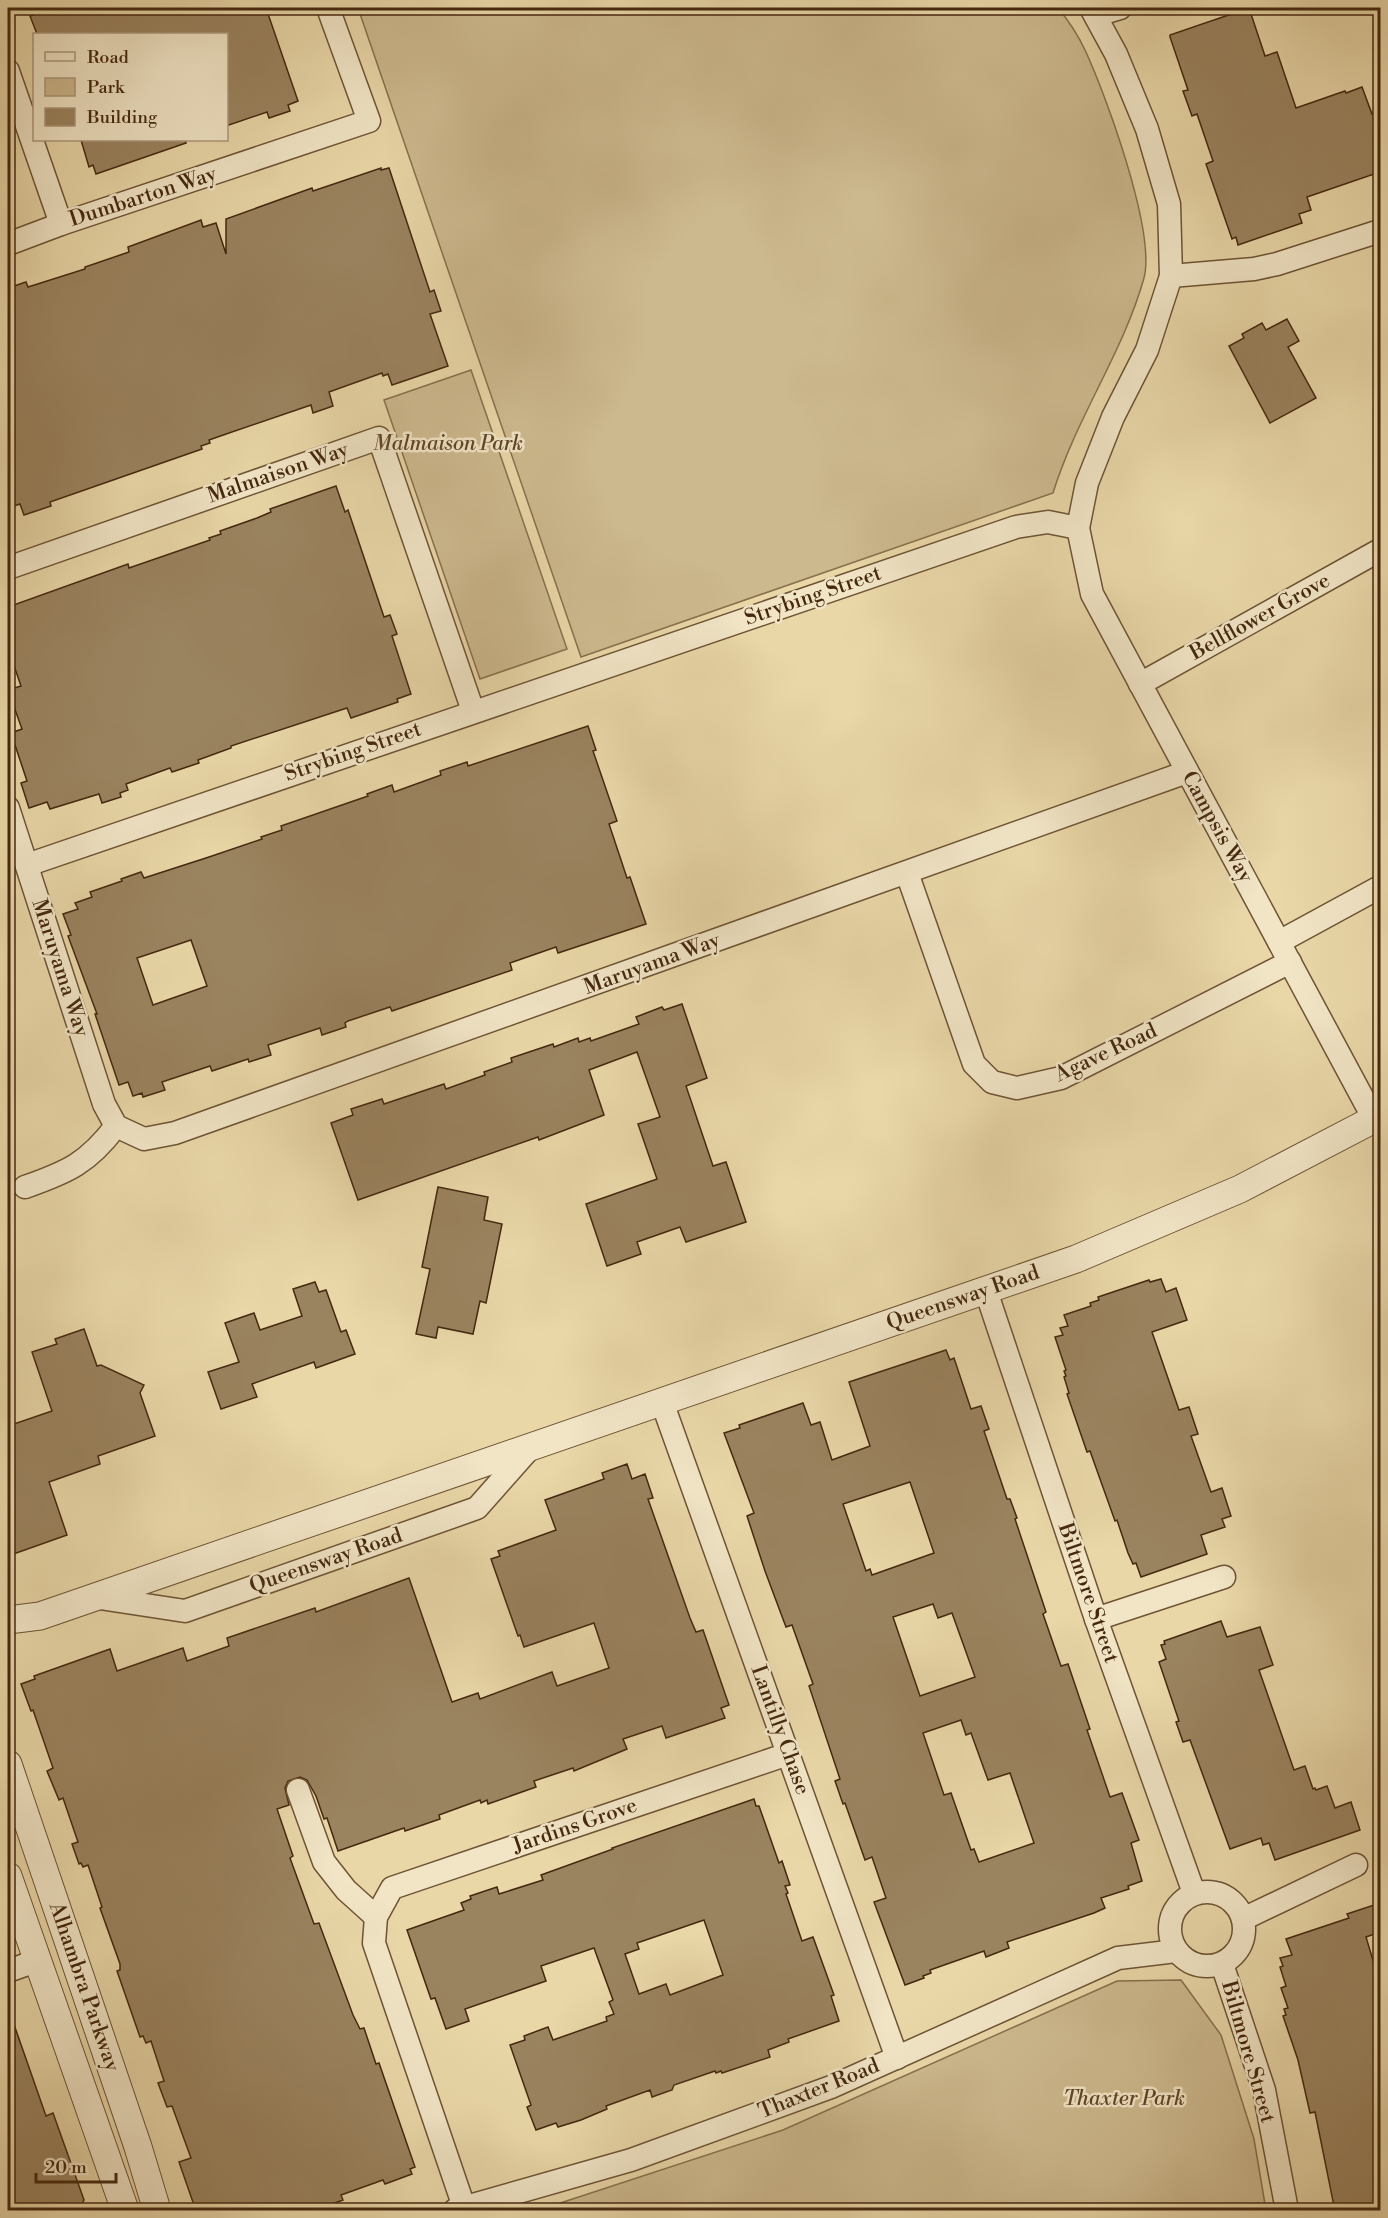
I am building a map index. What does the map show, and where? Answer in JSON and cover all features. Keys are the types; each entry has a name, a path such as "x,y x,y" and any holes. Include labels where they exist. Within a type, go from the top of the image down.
{"street":[{"name":"Dumbarton Way","path":"8,244 61,224 369,121 328,8"},
{"path":"1078,528 1087,483 1113,417 1147,350 1171,276 1169,204 1147,129 1116,54 1094,11 1120,8"},
{"path":"8,71 61,224"},
{"path":"1171,276 1254,269 1277,264 1380,231"},
{"name":"Malmaison Way","path":"8,568 379,438 473,711"},
{"name":"Strybing Street","path":"27,865 1016,527 1048,522 1078,528"},
{"name":"Campsis Way","path":"1078,528 1092,594 1279,942 1377,1117"},
{"name":"Bellflower Grove","path":"1140,684 1380,550"},
{"name":"Maruyama Way","path":"8,808 104,1104 117,1126 144,1139 175,1133 1187,772"},
{"name":"Agave Road","path":"907,873 974,1064 992,1082 1017,1088 1061,1078 1290,962"},
{"path":"1279,942 1380,887"},
{"name":"Queensway Road","path":"8,1620 40,1616 1076,1259 1240,1189 1377,1117"},
{"path":"25,1187 81,1164 100,1148 117,1126"},
{"name":"Biltmore Street","path":"986,1291 1096,1619 1194,1893"},
{"name":"Lantilly Chase","path":"662,1402 897,2058"},
{"name":"Queensway Road","path":"93,1597 185,1611 477,1508 531,1447"},
{"path":"1096,1619 1224,1577"},
{"name":"Queensway Road","path":"8,1639 40,1616"},
{"name":"Jardins Grove","path":"460,2209 374,1943 376,1917 392,1888 788,1754"},
{"name":"Alhambra Parkway","path":"8,1764 138,2147 157,2211"},
{"path":"298,1790 324,1862 346,1890 376,1917"},
{"path":"1243,1919 1356,1865"},
{"name":"Alhambra Parkway","path":"8,1876 124,2211"},
{"path":"1194,1893 1219,1893 1238,1908 1243,1919 1243,1940 1231,1958 1222,1964 1209,1967 1185,1960 1170,1940 1170,1917 1184,1899 1194,1893"},
{"name":"Thaxter Road","path":"460,2209 631,2160 831,2087 1118,1958 1176,1951"},
{"path":"8,1971 36,1961"},
{"name":"Biltmore Street","path":"1222,1964 1264,2090 1287,2211"}],"green space":[{"path":"358,8 1058,8 1073,28 1085,50 1105,98 1136,198 1146,257 1144,278 1135,306 1074,438 1053,493 581,657"},
{"name":"Malmaison Park","path":"471,370 567,649 480,679 384,400"},
{"name":"Thaxter Park","path":"1181,1980 1221,2035 1254,2139 1266,2210 539,2210 783,2130 1117,1981"}],"building":[{"path":"37,8 266,8 298,101 288,105 290,111 269,118 267,112 228,125 228,33 37,33 30,16 39,13"},
{"path":"1249,8 1265,56 1277,52 1296,108 1362,87 1372,114 1380,111 1380,172 1307,197 1311,210 1299,214 1302,223 1238,245 1236,237 1232,239 1206,164 1213,161 1197,114 1192,116 1183,91 1188,90 1170,35"},
{"path":"81,141 185,141 186,143 96,174 93,165 89,167"},
{"path":"381,168 381,170 389,168 430,292 434,290 441,311 430,314 448,366 392,385 388,374 383,376 382,373 329,392 333,406 313,413 311,405 209,440 210,443 201,446 202,449 50,502 51,506 24,515 20,504 8,508 8,288 26,282 28,287 85,269 85,267 129,252 128,247 201,220 203,227 216,223 226,254 226,219 312,188 313,191"},
{"path":"1287,319 1299,341 1288,347 1316,398 1270,423 1229,346 1244,338 1242,334 1262,323 1266,330"},
{"path":"336,486 345,512 348,510 384,617 390,615 397,634 392,636 411,694 397,699 398,702 351,718 347,708 231,746 231,748 198,760 199,763 172,772 170,768 126,784 128,790 120,793 121,797 102,803 99,794 50,809 47,802 29,808 21,783 27,781 11,733 22,729 8,690 21,686 8,648 8,607 128,564 129,568 210,540 209,538 221,534 220,531 271,512 270,509"},
{"path":"588,726 596,750 593,751 617,821 609,824 627,878 630,877 646,924 558,953 556,947 510,963 512,970 392,1011 390,1007 348,1021 345,1023 346,1027 322,1035 320,1028 268,1045 271,1055 249,1062 248,1059 212,1071 210,1066 162,1082 165,1090 143,1097 142,1093 133,1096 128,1082 119,1085 95,1014 97,1014 68,936 71,935 63,914 78,909 75,903 92,897 90,892 141,872 144,878 209,857 262,839 261,837 282,830 281,826 368,796 367,794 392,785 394,792 441,775 440,771 467,762 468,766","holes":["191,940 207,986 153,1005 137,958"]},
{"path":"682,1004 707,1078 686,1086 713,1166 726,1162 746,1222 686,1242 680,1227 637,1242 641,1254 607,1266 586,1204 657,1179 638,1124 660,1117 637,1052 589,1070 604,1115 539,1140 538,1137 358,1200 331,1123 353,1115 351,1109 382,1099 384,1104 444,1084 446,1089 485,1075 484,1072 512,1062 511,1058 578,1038 579,1042 590,1038 591,1041 639,1024 636,1017 662,1007 664,1010"},
{"path":"438,1187 488,1197 484,1220 502,1224 486,1303 480,1301 473,1334 438,1327 436,1338 416,1334 430,1269 422,1267"},
{"path":"1161,1279 1166,1292 1176,1288 1187,1320 1152,1332 1179,1410 1189,1407 1198,1434 1191,1436 1211,1492 1222,1488 1231,1516 1222,1519 1225,1527 1201,1535 1207,1554 1141,1577 1136,1563 1133,1564 1128,1553 1117,1520 1115,1521 1090,1451 1087,1452 1067,1394 1069,1393 1064,1377 1066,1370 1055,1337 1063,1335 1060,1328 1068,1326 1064,1315 1091,1306 1090,1303 1099,1300 1098,1297 1149,1280 1150,1282"},
{"path":"315,1282 319,1292 326,1290 341,1332 346,1330 355,1354 316,1368 314,1362 252,1384 257,1397 221,1409 208,1372 239,1362 225,1323 254,1313 260,1330 302,1316 293,1289"},
{"path":"84,1329 97,1366 101,1365 144,1385 140,1393 155,1436 98,1456 100,1464 49,1482 67,1535 8,1556 8,1426 52,1411 32,1352 57,1344 55,1339"},
{"path":"946,1350 950,1360 954,1358 971,1409 981,1406 989,1429 984,1431 1007,1499 1010,1499 1017,1518 1015,1519 1046,1612 1043,1614 1061,1666 1068,1664 1110,1797 1122,1793 1139,1840 1131,1843 1142,1881 1128,1886 1129,1889 1101,1898 1105,1908 1007,1942 1009,1948 986,1957 984,1951 930,1970 931,1973 923,1976 924,1978 905,1985 874,1902 886,1898 872,1857 865,1860 845,1803 843,1804 835,1781 840,1779 809,1686 813,1684 792,1625 786,1627 765,1571 747,1516 754,1513 724,1433 740,1428 739,1425 803,1403 811,1425 820,1422 832,1460 870,1446 849,1382","holes":["910,1482 934,1553 872,1575 870,1569 866,1571 843,1504","933,1604 938,1618 952,1613 975,1677 920,1696 893,1617","961,1720 966,1735 971,1733 988,1780 1010,1773 1034,1843 979,1862 974,1849 971,1850 951,1793 944,1795 923,1733"]},
{"path":"627,1464 632,1479 645,1474 653,1498 648,1499 690,1618 696,1632 703,1630 729,1705 721,1708 725,1718 666,1738 662,1726 623,1739 627,1749 574,1771 573,1768 534,1781 536,1787 488,1804 487,1800 481,1803 480,1800 439,1815 440,1819 405,1831 404,1828 338,1851 327,1818 324,1819 316,1796 307,1780 300,1777 288,1781 285,1788 289,1805 277,1809 293,1856 290,1858 314,1924 319,1923 353,2015 360,2029 364,2028 376,2064 379,2063 415,2167 410,2169 412,2174 385,2184 383,2180 341,2195 343,2200 314,2211 196,2211 179,2162 191,2158 172,2106 167,2107 158,2083 164,2081 151,2041 146,2043 143,2036 140,2037 117,1971 120,1970 120,1964 100,1908 102,1907 88,1865 83,1867 81,1863 79,1864 72,1844 78,1842 63,1798 59,1800 47,1771 53,1768 33,1710 31,1711 21,1684 35,1679 34,1676 110,1649 117,1671 183,1648 187,1661 229,1646 227,1638 315,1608 316,1612 409,1578 452,1702 478,1693 480,1699 552,1672 557,1686 609,1668 594,1623 524,1647 491,1559 500,1556 498,1551 556,1530 545,1500 604,1479 602,1473"},
{"path":"1221,1621 1227,1637 1260,1627 1273,1665 1259,1670 1294,1770 1305,1766 1313,1789 1327,1786 1335,1808 1351,1802 1360,1830 1275,1860 1269,1843 1263,1845 1261,1838 1230,1849 1190,1740 1183,1742 1176,1722 1179,1721 1159,1662 1166,1659 1161,1645 1165,1644 1164,1641"},
{"path":"754,1799 756,1806 759,1806 779,1863 782,1861 790,1885 785,1886 788,1893 786,1894 802,1941 813,1937 834,1995 831,1996 839,2021 788,2039 789,2042 768,2050 770,2057 722,2073 715,2071 674,2085 672,2090 652,2097 650,2090 606,2106 607,2109 581,2120 558,2127 556,2123 536,2130 527,2107 531,2105 510,2045 525,2040 524,2036 548,2027 553,2040 607,2021 606,2017 614,2014 609,2002 613,2000 594,1948 541,1966 546,1981 465,2009 469,2021 446,2029 435,1998 431,1999 407,1930 464,1910 461,1903 471,1899 470,1896 497,1887 499,1894 543,1880 541,1875","holes":["704,1920 723,1975 670,1995 666,1984 639,1994 625,1954 639,1949 637,1943"]},
{"path":"1380,1903 1380,1932 1366,1937 1380,1984 1380,2211 1335,2211 1315,2112 1310,2113 1298,2060 1283,2016 1286,2015 1284,2009 1288,2008 1281,1988 1286,1986 1280,1967 1283,1966 1280,1958 1292,1955 1286,1939 1349,1918 1347,1914"},
{"path":"8,2016 11,2016 46,2116 53,2113 84,2200 80,2208 73,2211 8,2211"}]}
